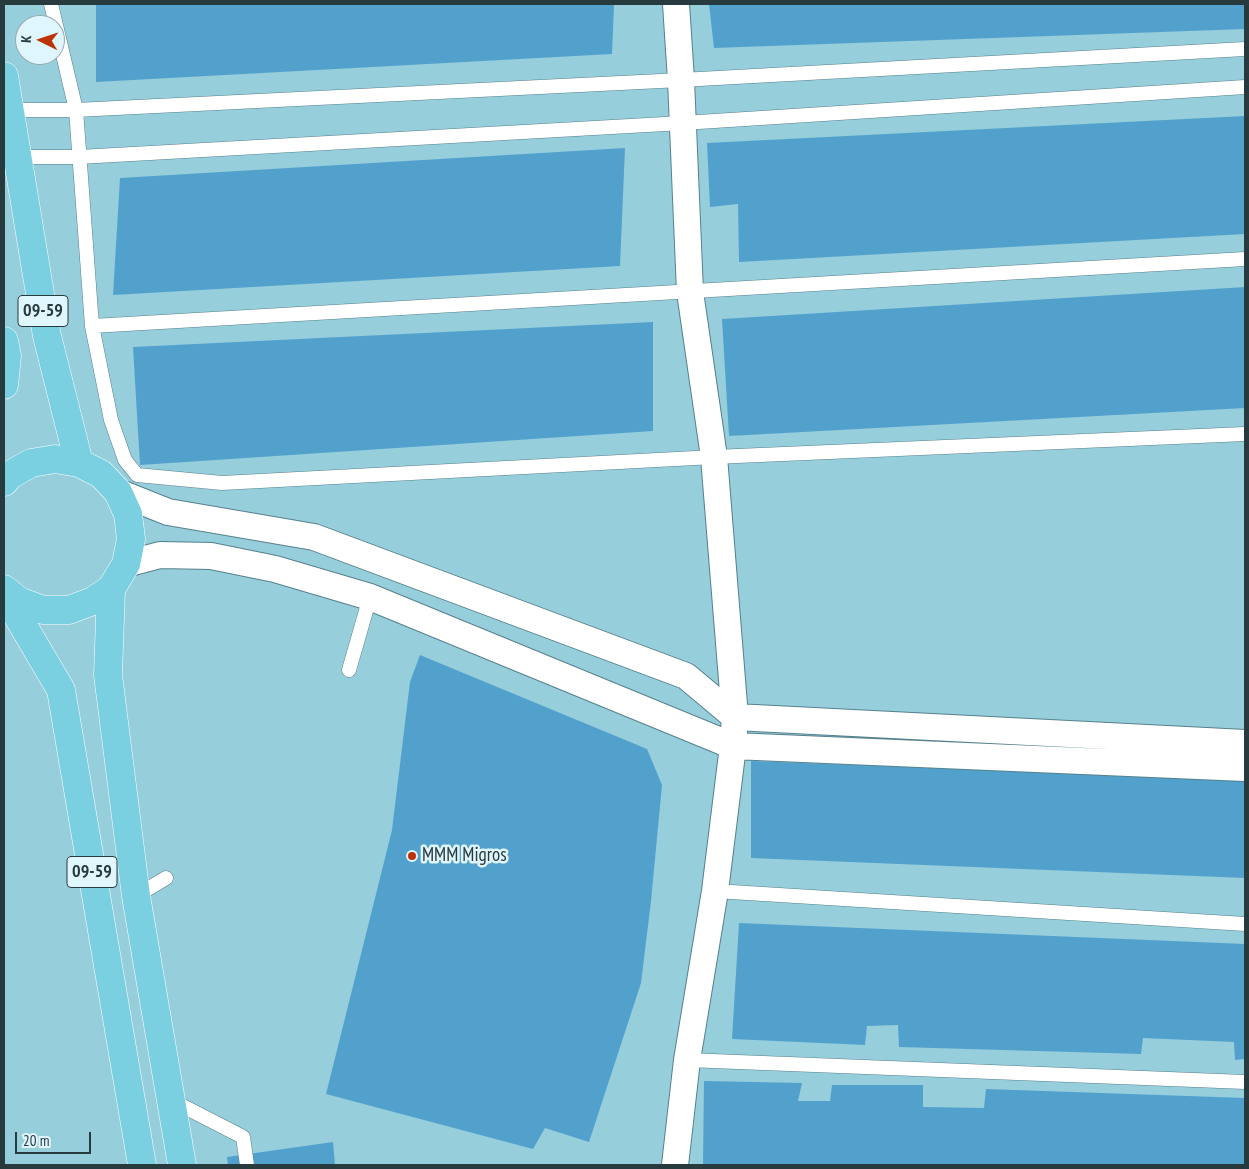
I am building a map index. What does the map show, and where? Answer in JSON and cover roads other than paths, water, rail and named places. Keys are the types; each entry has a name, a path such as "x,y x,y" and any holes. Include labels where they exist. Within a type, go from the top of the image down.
{"main road":[{"name":"09-59","path":"4,76 10,110 8,156 47,336 79,463"},
{"name":"09-59","path":"4,341 6,356 4,385"},
{"path":"4,482 10,475 32,464 55,459 79,463 101,474 118,492 128,514 132,539 126,564 111,590 93,602 69,610 43,610 19,601 4,589"},
{"name":"09-59","path":"111,590 108,675 136,896 182,1165"},
{"name":"09-59","path":"4,593 61,690 142,1165"}],"street":[{"path":"675,1165 687,1060 715,891 735,717 714,457 690,292 682,80 676,4"},
{"path":"118,492 168,512 314,537 686,676 735,717 1245,744"},
{"path":"126,564 160,556 211,556 275,569 370,597 733,746 1245,768"},
{"path":"370,597 382,562"}],"lane":[{"path":"51,4 76,110 92,326 111,420 125,460 137,475 222,483 714,457 1245,434"},
{"path":"10,110 76,110 682,80 1245,49"},
{"path":"8,156 79,157 683,123 1245,87"},
{"path":"92,326 1245,259"},
{"path":"350,670 370,597"},
{"path":"136,896 166,878"},
{"path":"715,891 1245,924"},
{"path":"687,1060 1245,1082"},
{"path":"171,1100 243,1137 247,1165"}],"place":[{"name":"MMM Migros","path":"412,856"}]}
